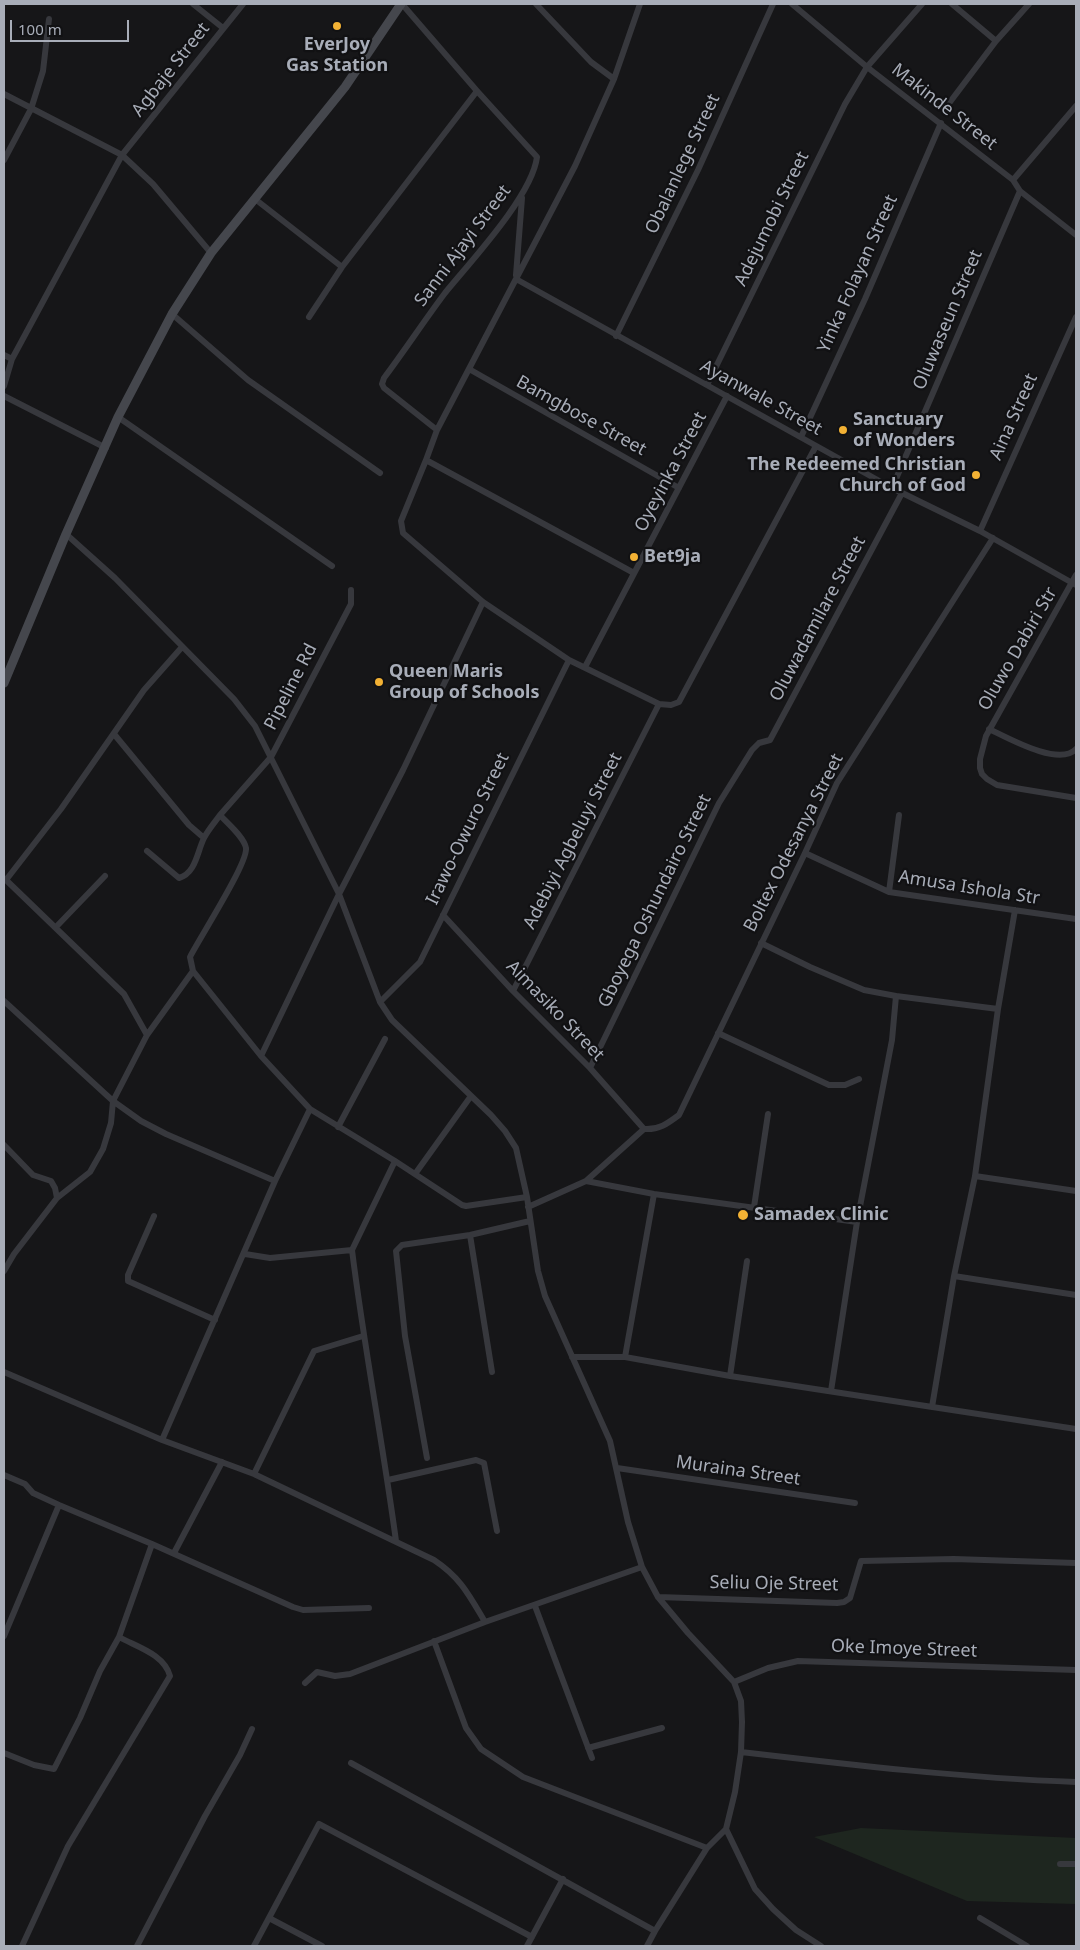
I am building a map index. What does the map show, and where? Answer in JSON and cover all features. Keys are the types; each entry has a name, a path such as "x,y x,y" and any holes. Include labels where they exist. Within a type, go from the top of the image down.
{"main road":[{"path":"4,683 66,534 106,448 118,417 172,314 211,253 346,87 402,4"}],"street":[{"path":"193,4 223,28"},
{"name":"Agbaje Street","path":"4,386 12,359 122,155 243,4"},
{"name":"Sanni Ajayi Street","path":"402,4 537,157 536,164 522,197 444,295 384,378 382,384 384,388 437,430"},
{"path":"536,4 591,62 614,79"},
{"path":"640,4 614,79 575,166 437,430 401,522 403,533 482,602 569,660 659,704 671,704 678,702 816,446"},
{"name":"Obalanlege Street","path":"616,336 698,170 773,4"},
{"name":"Makinde Street","path":"792,4 867,67 1013,180 1020,192 1076,235"},
{"name":"Adejumobi Street","path":"707,385 844,104 867,67 922,4"},
{"path":"952,4 996,41"},
{"path":"947,106 996,41 1029,4"},
{"path":"4,160 31,109 43,70 50,19"},
{"path":"309,317 342,268 477,91"},
{"path":"4,94 122,155 153,184 211,253"},
{"path":"1013,180 1076,106"},
{"name":"Yinka Folayan Street","path":"801,437 865,299 941,123"},
{"name":"Oluwaseun Street","path":"892,488 1020,192"},
{"path":"516,279 522,197"},
{"path":"255,199 342,268"},
{"name":"Ayanwale Street","path":"516,279 892,488 980,530 1075,584"},
{"path":"172,314 248,380 380,473"},
{"name":"Aina Street","path":"980,530 1076,317"},
{"path":"4,355 12,359"},
{"name":"Bamgbose Street","path":"469,369 679,488"},
{"path":"4,396 106,448"},
{"name":"Oyeyinka Street","path":"585,667 727,396"},
{"path":"118,417 332,566"},
{"path":"426,460 634,573"},
{"name":"Oluwadamilare Street","path":"752,750 759,743 770,740 902,493"},
{"path":"66,534 115,578 234,699 255,726 339,894 380,1002 392,1020 472,1096 504,1131 516,1148 538,1271 545,1296 610,1441 628,1522 642,1567 658,1597 688,1633 734,1682 740,1701 742,1722 741,1752 735,1792 726,1829 707,1848 647,1946"},
{"name":"Boltex Odesanya Street","path":"644,1129 652,1130 664,1126 679,1116 837,783 993,538"},
{"name":"Oluwo Dabiri Str","path":"1076,575 1075,584 989,729 980,759 982,774 997,785 1076,798"},
{"name":"Pipeline Rd","path":"147,851 178,878 188,872 196,859 204,838 220,815 271,757 351,604 351,590"},
{"path":"261,1056 339,894 403,770 482,602"},
{"path":"147,1035 124,994 5,879 61,809 144,690 182,647"},
{"name":"Irawo-Owuro Street","path":"380,1002 420,962 569,660"},
{"name":"Adebiyi Agbeluyi Street","path":"513,991 659,704"},
{"path":"989,729 1034,750 1066,755 1076,749"},
{"path":"114,734 189,825 204,838"},
{"name":"Gboyega Oshundairo Street","path":"590,1068 719,802 752,750"},
{"path":"220,815 244,843 246,855 224,900 190,957 192,971 261,1056 310,1109 466,1206 526,1197"},
{"path":"890,892 899,815"},
{"name":"Amusa Ishola Str","path":"805,853 890,892 1076,919"},
{"path":"56,927 105,876"},
{"path":"932,1407 954,1276 975,1176 998,1009 1015,910"},
{"name":"Aimasiko Street","path":"443,915 513,991 590,1068 644,1129"},
{"path":"761,942 810,967 864,990 998,1009"},
{"path":"4,1272 14,1254 57,1198 90,1172 103,1149 111,1123 113,1101 147,1035 192,971"},
{"path":"831,1391 857,1222 892,1040 896,996"},
{"path":"4,1001 113,1101 141,1121 166,1134 275,1181"},
{"path":"718,1033 829,1085 845,1086 858,1079"},
{"path":"338,1127 385,1040"},
{"path":"415,1174 472,1096"},
{"path":"162,1440 275,1181 310,1109"},
{"path":"754,1206 768,1114"},
{"path":"528,1207 586,1181 644,1129"},
{"path":"4,1145 33,1175 51,1181 57,1198"},
{"path":"395,1161 352,1250 363,1336 388,1480 396,1541"},
{"path":"975,1176 1076,1191"},
{"path":"586,1181 654,1194 754,1206 857,1222"},
{"path":"625,1357 654,1194"},
{"path":"154,1216 128,1274 128,1281 215,1320"},
{"path":"427,1458 405,1336 396,1252 402,1245 470,1235 530,1221"},
{"path":"470,1235 492,1372"},
{"path":"244,1254 270,1258 352,1250"},
{"path":"730,1376 747,1261"},
{"path":"954,1276 1076,1294"},
{"path":"254,1474 314,1351 363,1336"},
{"path":"572,1357 625,1357 730,1376 1076,1429"},
{"path":"4,1372 162,1440 254,1474 434,1560 449,1570 461,1582 485,1622"},
{"path":"388,1480 476,1460 481,1461 484,1463 497,1531"},
{"path":"174,1554 222,1462"},
{"name":"Muraina Street","path":"616,1468 855,1503"},
{"path":"4,1475 25,1484 33,1493 59,1505 293,1607 303,1610 369,1608"},
{"path":"4,1636 59,1505"},
{"path":"4,1753 34,1765 54,1769 118,1637 152,1544"},
{"name":"Seliu Oje Street","path":"658,1597 838,1603 850,1598 861,1561 954,1559 1076,1563"},
{"path":"306,1682 317,1672 342,1676 485,1622 642,1567"},
{"path":"535,1606 592,1758"},
{"path":"22,1946 68,1846 170,1676 168,1667 162,1660 118,1637"},
{"path":"434,1641 466,1728 481,1749 523,1777 707,1848"},
{"name":"Oke Imoye Street","path":"734,1682 768,1668 798,1661 1076,1670"},
{"path":"588,1748 662,1728"},
{"path":"137,1946 205,1816 240,1755 252,1729"},
{"path":"741,1752 886,1769 1010,1780 1076,1782"},
{"path":"350,1762 655,1931"},
{"path":"254,1946 318,1824 532,1937"},
{"path":"726,1829 755,1889 772,1909 790,1925 821,1946"},
{"path":"1060,1864 1076,1864"},
{"path":"527,1946 564,1879"},
{"path":"269,1918 322,1946"},
{"path":"980,1918 1027,1946"}],"shaded area":[{"path":"861,1828 1076,1838 1076,1904 967,1901 814,1837"}],"place":[{"name":"EverJoy Gas Station","path":"337,26"},
{"name":"Sanctuary of Wonders","path":"843,430"},
{"name":"The Redeemed Christian Church of God","path":"976,475"},
{"name":"Bet9ja","path":"634,557"},
{"name":"Queen Maris Group of Schools","path":"379,682"},
{"name":"Samadex Clinic","path":"743,1215"}]}
